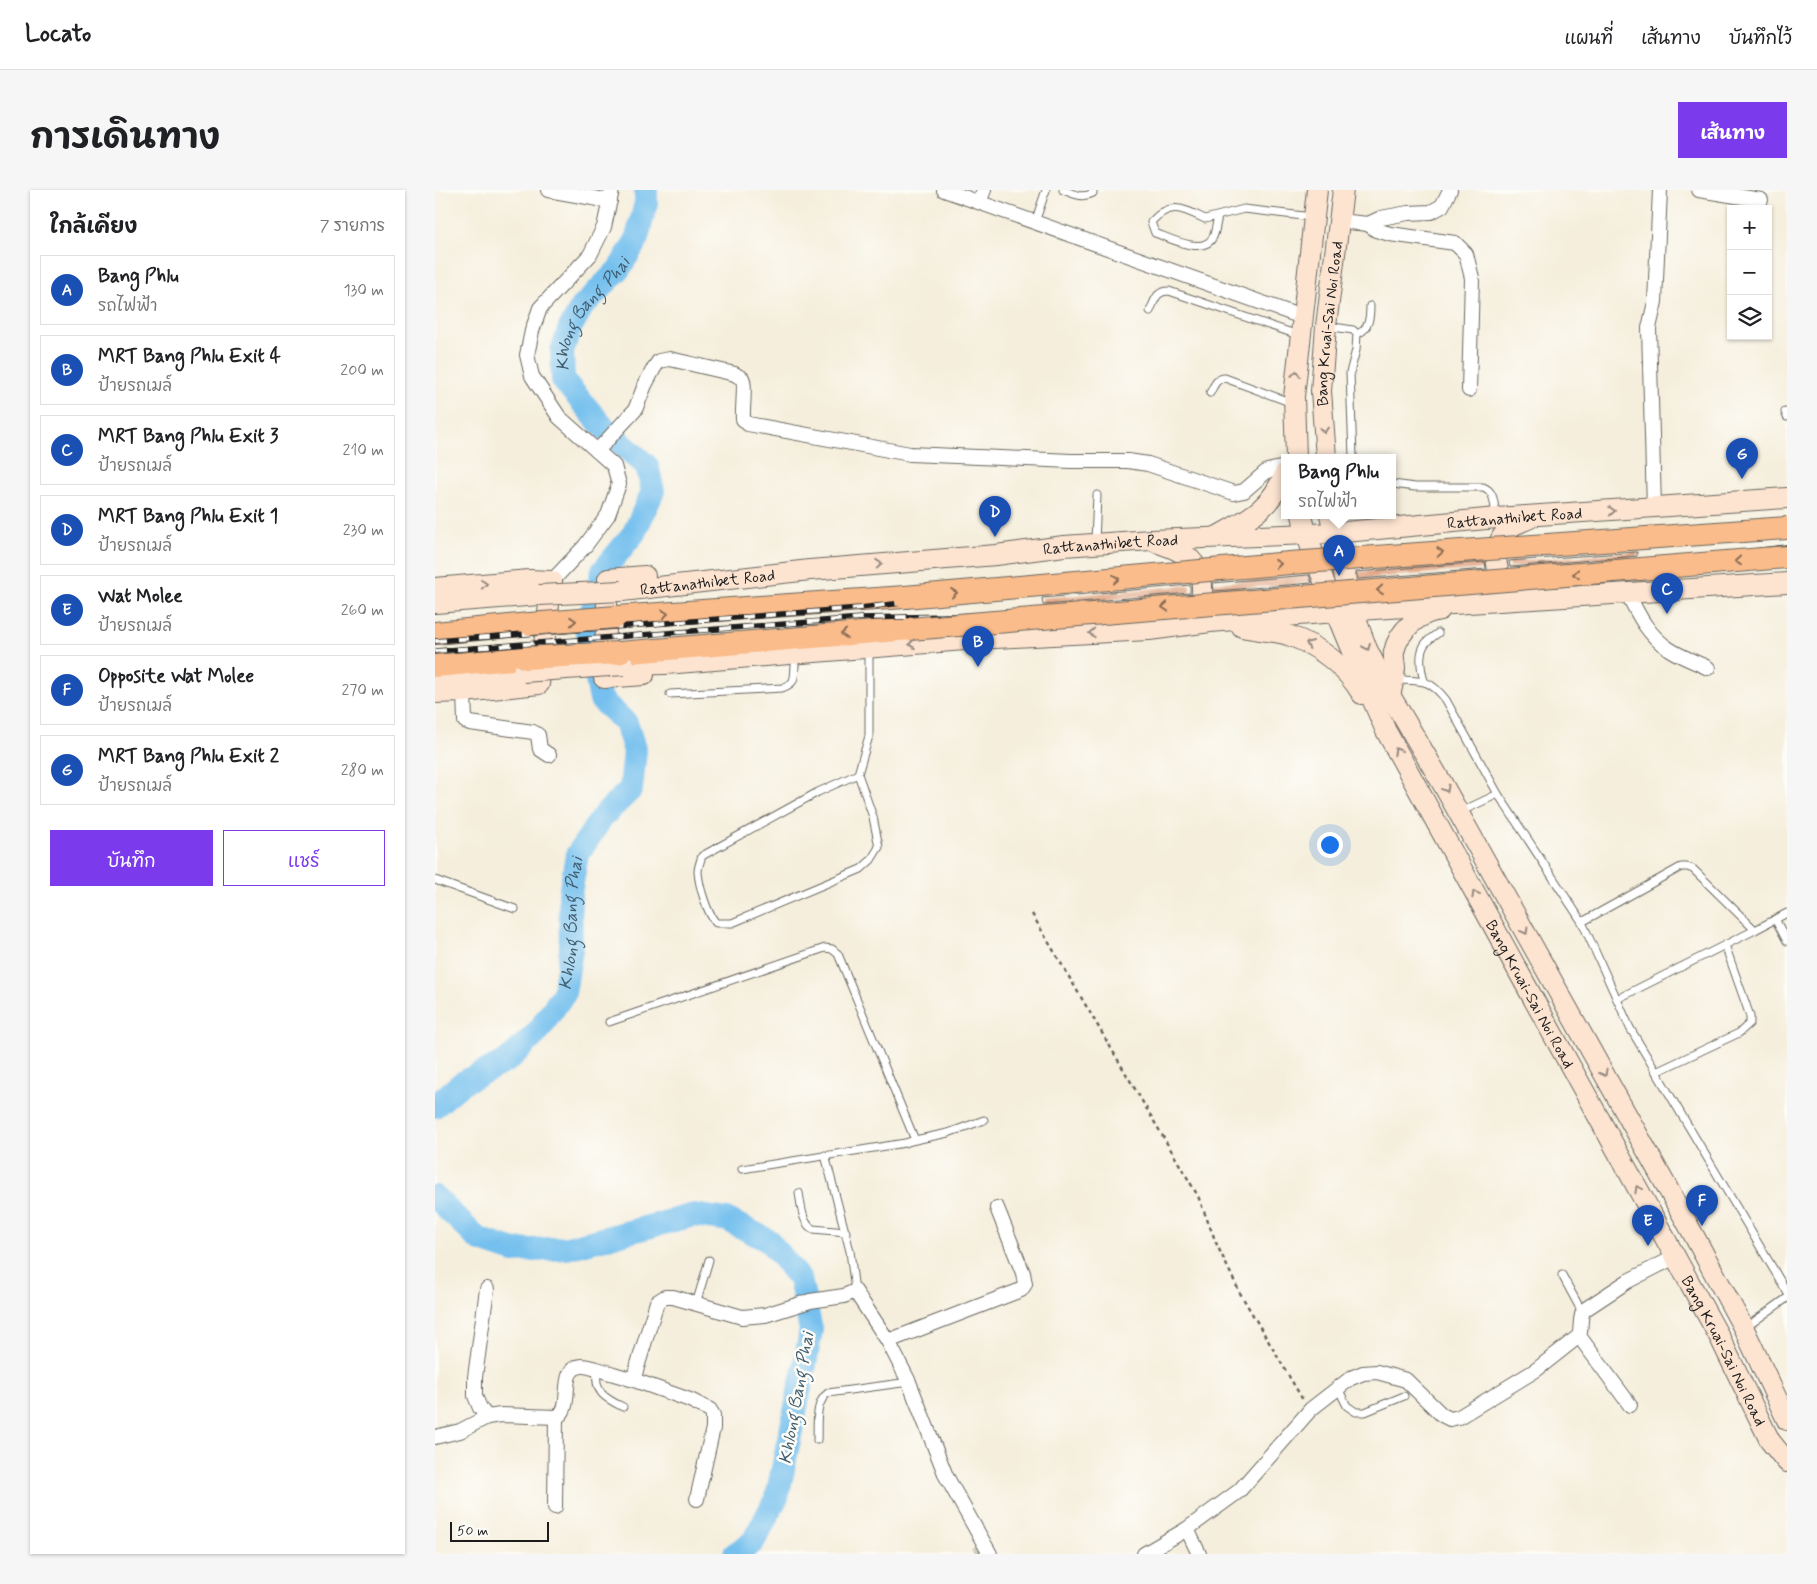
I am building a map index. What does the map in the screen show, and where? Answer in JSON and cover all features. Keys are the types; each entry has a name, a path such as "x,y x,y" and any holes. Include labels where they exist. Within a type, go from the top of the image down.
{"main road":[{"name":"Bang Kruai-Sai Noi Road","path":"1294,454 1294,404 1317,190"},
{"name":"Bang Kruai-Sai Noi Road","path":"1326,454 1321,391 1326,326 1343,190"},
{"path":"1214,538 1256,514 1272,498 1281,481"},
{"name":"Rattanathibet Road","path":"435,603 545,588 622,591 844,567 996,556 1064,546 1214,538 1304,524 1405,526 1787,498"},
{"path":"1545,516 1530,518 1512,526 1501,538 1497,548 1496,562 1499,573 1508,587 1519,594 1535,598 1545,598"},
{"path":"1380,519 1405,526"},
{"name":"Bang Kruai-Sai Noi Road","path":"1304,524 1344,612 1386,731 1720,1338 1770,1442 1787,1462"},
{"name":"Bang Kruai-Sai Noi Road","path":"1331,524 1344,612 1392,687 1459,813 1698,1244 1744,1329 1787,1420"},
{"name":"Rattanathibet Road","path":"435,633 531,624 905,597 1290,563 1787,528"},
{"path":"1151,540 1175,549 1190,559 1199,571 1203,590 1193,615 1182,624 1166,628"},
{"path":"435,666 524,665 622,659 910,629 1787,557"},
{"path":"844,567 831,559 608,579 604,678 841,662 849,649"},
{"path":"435,588 529,580 545,588 539,684 464,692 435,693"},
{"path":"622,659 665,664 977,639 1166,628 1210,622 1492,601 1787,583"},
{"path":"1392,687 1394,652 1399,638 1414,620 1435,610 1492,601"},
{"path":"1210,622 1287,635 1314,646 1335,661 1353,680 1386,731"},
{"path":"435,678 524,665"},
{"path":"1675,1257 1698,1244"}],"street":[{"path":"545,588 585,546 608,515 619,484 614,466 601,446 559,417 532,376 527,355 532,331 540,308 590,255 604,227 611,196 548,190"},
{"path":"944,190 981,196 1035,222 1301,326"},
{"path":"1339,221 1368,224 1390,217 1431,212 1442,206 1450,190"},
{"path":"1654,508 1649,328 1655,302 1659,190"},
{"path":"1699,190 1761,200"},
{"path":"1368,224 1377,230 1390,234 1455,243 1466,254 1472,278 1469,390"},
{"path":"601,446 635,410 659,361 670,359 735,374 742,378 744,384 743,419 749,424 910,454 1071,461 1127,461 1148,464 1234,493 1243,491 1267,471 1281,468"},
{"path":"1628,594 1639,618 1647,629 1669,649 1708,668"},
{"path":"464,692 465,721 533,732 538,735 540,749 549,755"},
{"path":"888,1340 1021,1290 1025,1284 1023,1273 997,1208"},
{"path":"1144,1554 1187,1529 1239,1491 1311,1409 1351,1378 1369,1371 1406,1380 1442,1415 1450,1419 1456,1419 1537,1370 1579,1336 1582,1312 1628,1281 1675,1257"},
{"path":"487,1289 475,1377 475,1396 480,1408 487,1417"},
{"path":"631,1380 635,1374 657,1302 665,1296 742,1317 765,1316 810,1301 844,1296 855,1291 888,1340 909,1382 946,1476 986,1552"},
{"path":"1579,1336 1630,1405"},
{"path":"435,1437 460,1431 487,1417 501,1415 560,1416 563,1410 568,1376 573,1369 582,1365 690,1400 710,1410 713,1415 713,1428 697,1499"},
{"path":"555,1507 556,1417"},
{"path":"1187,1529 1199,1554"}],"lane":[{"path":"1035,222 1045,190"},
{"path":"1063,190 1087,196 1093,193 1093,190"},
{"path":"1218,217 1213,238 1207,245 1198,247 1155,233 1151,222 1169,208 1190,212 1205,219 1244,209 1313,217"},
{"path":"1150,310 1158,293 1162,290 1169,290 1301,326"},
{"path":"1357,334 1366,328 1369,322 1370,306"},
{"path":"1326,326 1353,330 1357,334"},
{"path":"1353,454 1350,373 1356,350 1357,334"},
{"path":"1210,392 1217,381 1225,378 1294,404"},
{"path":"1396,484 1415,487 1483,487 1492,494 1497,518"},
{"path":"1095,544 1097,495"},
{"path":"1424,681 1421,655 1425,644 1438,633"},
{"path":"858,774 818,792 702,856 698,866 698,874 709,915 716,923 732,923 861,868 871,860 879,847 873,817 858,774 869,736 869,647"},
{"path":"670,694 782,688 794,681 795,665"},
{"path":"1392,687 1424,681 1436,687 1446,700 1498,794 1582,922 1630,1028 1787,1292"},
{"path":"1459,813 1498,794"},
{"path":"1582,922 1681,867 1687,866 1693,869 1755,930"},
{"path":"435,880 515,909"},
{"path":"1617,999 1787,913"},
{"path":"1775,919 1787,941"},
{"path":"1656,1072 1739,1033 1750,1023 1750,1016 1725,946"},
{"path":"609,1022 825,948 832,949 838,954 915,1140"},
{"path":"742,1170 905,1143 955,1131 984,1120"},
{"path":"825,1155 850,1251 855,1291"},
{"path":"799,1193 805,1221 809,1227 845,1232"},
{"path":"696,1304 709,1260"},
{"path":"1562,1276 1582,1312"},
{"path":"1744,1329 1787,1298"},
{"path":"597,1370 596,1381 600,1393 623,1407"},
{"path":"817,1440 820,1402 828,1393 909,1382"},
{"path":"1338,1388 1347,1406 1356,1412 1365,1412 1404,1396"}],"path":[{"path":"1032,914 1198,1196 1217,1245 1240,1294 1303,1400 1311,1409"}],"building":[{"path":"1637,552 1637,556 1510,567 1509,561"},
{"path":"1485,562 1486,569 1358,579 1356,572"},
{"path":"1309,575 1312,583 1214,591 1213,583"},
{"path":"1190,585 1190,593 1043,605 1042,598"}],"waterway":[{"name":"Khlong Bang Phai","path":"435,1106 462,1083 508,1060 537,1033 564,993 571,950 570,894 577,855 603,816 631,789 635,751 626,723 601,700 587,630 603,571 634,533 653,491 647,466 605,429 563,380 562,351 570,328 582,307 619,269 636,241 646,203 646,190"},
{"name":"Khlong Bang Phai","path":"435,1197 478,1239 514,1251 567,1248 694,1215 728,1220 769,1241 800,1279 811,1330 777,1497 753,1542 735,1554"}],"railway":[{"path":"435,641 860,608 1028,588 1623,542 1787,535"},
{"path":"435,651 861,618 1030,614 1625,567 1787,547"}],"place":[{"name":"MRT Bang Phlu Exit 2","path":"1742,479"},
{"name":"MRT Bang Phlu Exit 1","path":"995,537"},
{"name":"Bang Phlu","path":"1339,576"},
{"name":"MRT Bang Phlu Exit 3","path":"1667,614"},
{"name":"MRT Bang Phlu Exit 4","path":"978,667"},
{"name":"Opposite Wat Molee","path":"1702,1226"},
{"name":"Wat Molee","path":"1648,1246"}]}
